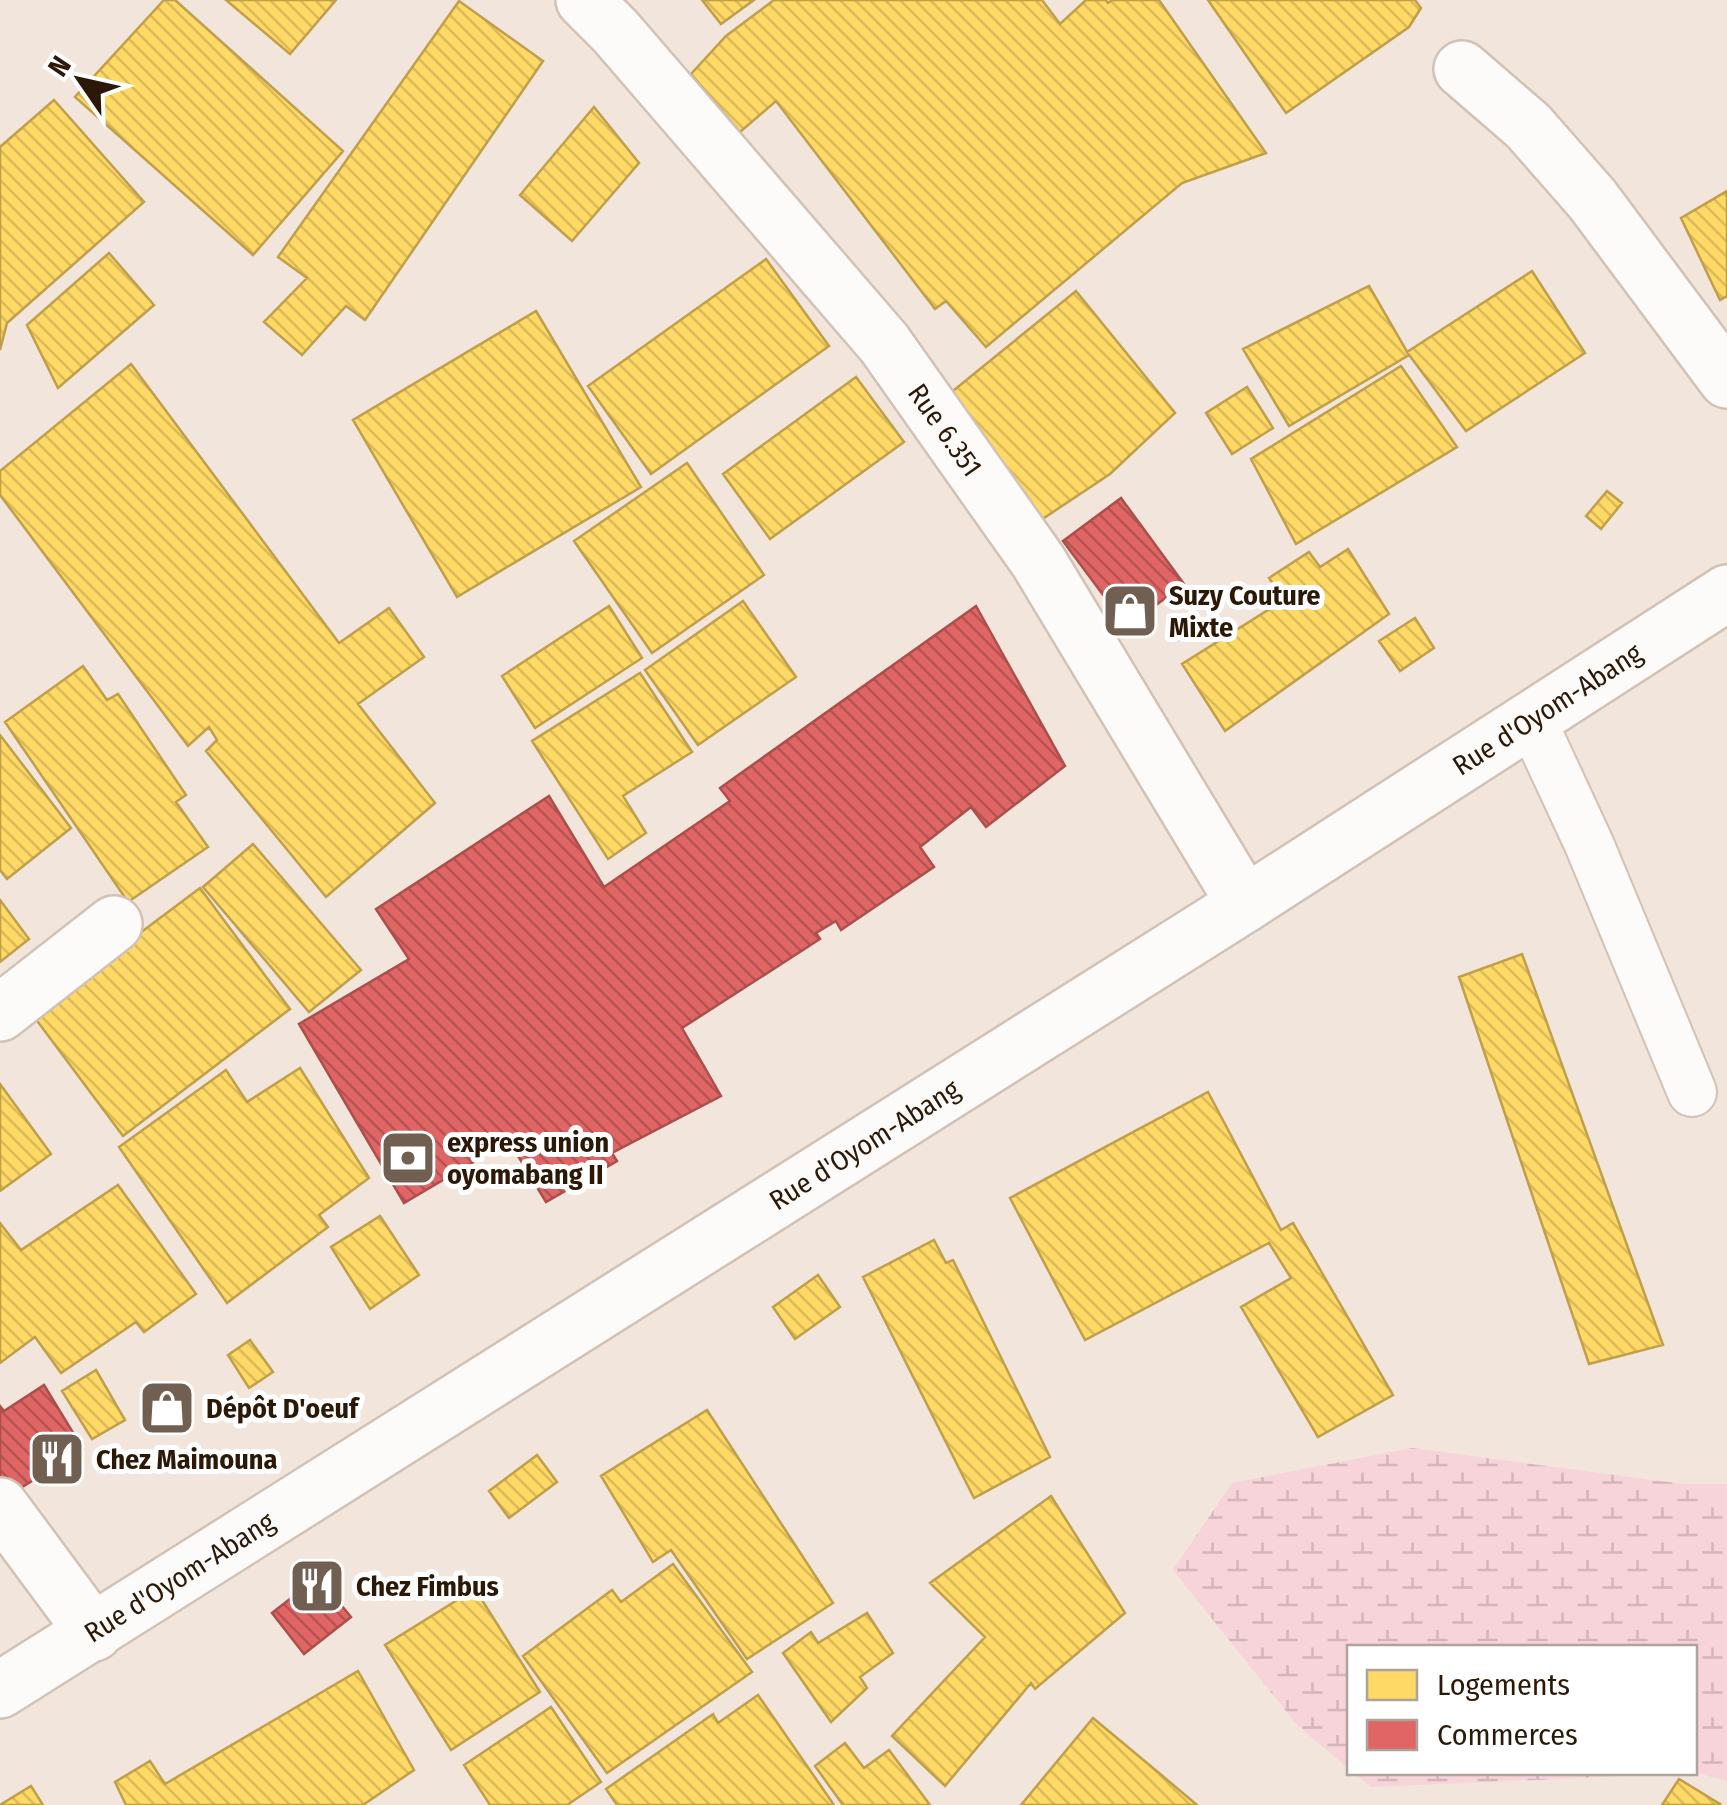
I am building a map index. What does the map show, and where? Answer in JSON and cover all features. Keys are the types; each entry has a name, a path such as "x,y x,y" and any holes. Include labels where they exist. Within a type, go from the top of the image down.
{"main road":[{"name":"Rue 6.351","path":"584,0 884,343 1038,561 1245,904"},
{"path":"1462,69 1528,126 1592,199 1727,380"},
{"name":"Rue d'Oyom-Abang","path":"0,1690 1245,904 1727,593"},
{"path":"0,1014 114,924"},
{"path":"0,1506 94,1633"}],"lane":[{"path":"1531,720 1588,844 1692,1092"}],"green space":[{"path":"1412,1448 1683,1484 1727,1484 1727,1781 1697,1773 1697,1645 1347,1645 1347,1767 1297,1725 1173,1570 1232,1483"},
{"path":"1356,1775 1650,1775 1371,1787"}],"building: Logements":[{"path":"164,0 175,0 343,151 253,255 75,97"},
{"path":"226,0 336,0 290,54"},
{"path":"702,0 754,0 721,24"},
{"path":"774,0 1042,0 1060,24 1086,0 1159,0 1266,153 1182,183 986,347 946,301 935,309 776,101 740,132 691,74 726,36"},
{"path":"1208,0 1415,0 1421,8 1409,27 1286,113"},
{"path":"459,1 543,61 365,320 346,306 302,355 264,322 307,278 278,257"},
{"path":"54,100 144,202 7,323 0,350 0,147"},
{"path":"594,107 639,163 572,241 520,195"},
{"path":"1727,191 1727,296 1720,300 1681,218"},
{"path":"109,253 154,305 58,388 27,325"},
{"path":"766,259 829,346 651,474 588,386"},
{"path":"1532,271 1585,353 1466,431 1407,352"},
{"path":"1369,286 1409,355 1289,426 1243,349"},
{"path":"1076,291 1175,413 1110,474 1038,522 943,399"},
{"path":"536,311 641,487 457,597 353,420"},
{"path":"131,364 339,643 389,608 424,657 358,704 435,803 326,897 206,751 217,740 209,727 188,746 0,495 0,471"},
{"path":"1401,366 1457,447 1296,544 1251,459"},
{"path":"856,377 904,442 770,539 723,474"},
{"path":"1247,387 1273,428 1232,454 1206,413"},
{"path":"687,463 764,575 652,653 574,541"},
{"path":"1607,491 1622,503 1601,529 1586,516"},
{"path":"1348,549 1389,614 1225,731 1182,664 1284,600 1269,578 1309,552 1320,567"},
{"path":"743,601 796,677 698,745 645,670"},
{"path":"609,606 642,658 535,728 502,676"},
{"path":"1415,618 1434,648 1400,671 1379,641"},
{"path":"83,666 107,700 118,694 186,795 176,802 208,847 128,902 5,722"},
{"path":"640,673 692,752 623,796 646,833 608,859 532,741"},
{"path":"0,735 71,828 7,879 0,870"},
{"path":"253,844 361,970 309,1012 203,887"},
{"path":"200,888 290,1009 123,1136 32,1014"},
{"path":"0,900 29,939 0,962"},
{"path":"1522,954 1663,1345 1589,1364 1459,977"},
{"path":"300,1068 369,1178 319,1215 328,1227 227,1303 119,1147 226,1070 247,1102"},
{"path":"0,1084 51,1154 0,1191"},
{"path":"1208,1092 1281,1230 1293,1223 1393,1395 1318,1437 1241,1307 1291,1278 1269,1243 1085,1340 1010,1198"},
{"path":"118,1185 196,1294 144,1332 136,1322 61,1373 35,1337 0,1363 0,1223 21,1250"},
{"path":"380,1216 419,1275 370,1309 331,1247"},
{"path":"934,1240 946,1263 953,1260 1050,1457 974,1498 863,1277"},
{"path":"818,1275 840,1307 795,1339 773,1307"},
{"path":"250,1340 273,1372 249,1388 228,1355"},
{"path":"96,1370 125,1420 92,1439 62,1391"},
{"path":"707,1410 833,1603 747,1659 671,1550 653,1562 601,1476"},
{"path":"537,1455 557,1482 509,1518 489,1491"},
{"path":"1051,1496 1125,1613 1035,1689 1031,1683 945,1786 892,1736 985,1637 930,1583"},
{"path":"673,1564 752,1672 607,1773 523,1656 612,1590 621,1602"},
{"path":"475,1589 540,1692 451,1750 385,1645"},
{"path":"867,1613 893,1653 860,1677 867,1688 831,1722 783,1653 811,1632 818,1643"},
{"path":"358,1671 414,1770 363,1805 126,1805 115,1782 150,1761 165,1784"},
{"path":"758,1695 834,1805 617,1805 606,1789 713,1714 718,1723"},
{"path":"551,1707 601,1782 567,1805 490,1805 464,1765"},
{"path":"1093,1718 1165,1778 1197,1805 1021,1805"},
{"path":"845,1743 864,1768 889,1750 930,1805 843,1805 815,1766"},
{"path":"1679,1779 1720,1804 1662,1805"},
{"path":"31,1786 43,1805 0,1805"}],"building: Commerces":[{"path":"1121,498 1184,584 1127,627 1063,541"},
{"path":"976,606 1065,766 986,827 971,807 920,847 934,867 841,930 836,921 816,933 820,939 682,1028 721,1096 612,1153 617,1161 546,1202 509,1141 404,1203 299,1024 409,959 376,909 549,796 604,887 730,801 720,788"},
{"path":"44,1385 83,1449 11,1494 0,1476 0,1406 4,1411"},
{"path":"318,1577 351,1617 304,1654 272,1613"}],"place":[{"name":"Suzy Couture Mixte","path":"1130,611"},
{"name":"express union oyomabang II","path":"408,1158"},
{"name":"Dépôt D'oeuf","path":"167,1408"},
{"name":"Chez Maimouna","path":"57,1459"},
{"name":"Chez Fimbus","path":"317,1586"}]}
